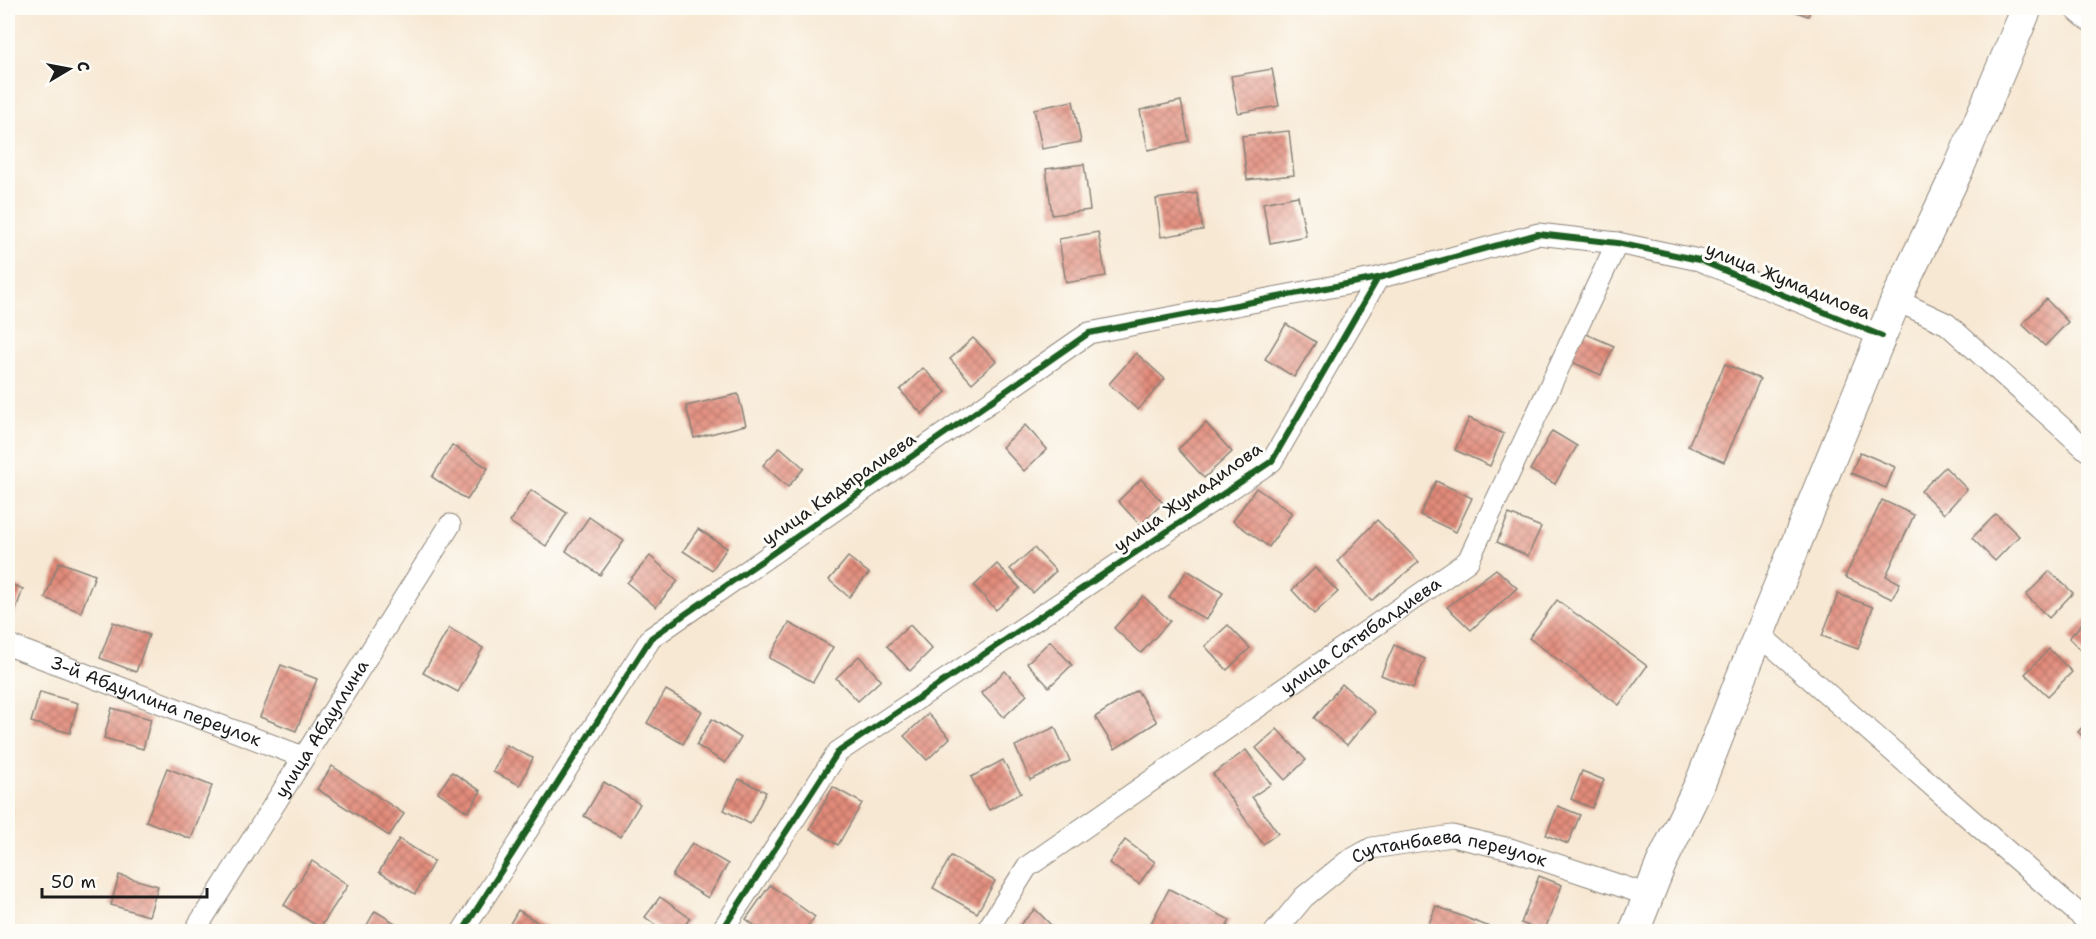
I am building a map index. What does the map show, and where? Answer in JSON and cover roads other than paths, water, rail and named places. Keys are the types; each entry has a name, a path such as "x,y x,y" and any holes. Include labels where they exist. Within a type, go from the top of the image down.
{"main road":[{"path":"1634,932 1648,895 1701,781 1896,300 1958,170 2027,8"}],"street":[{"path":"2074,8 2088,20"},
{"name":"улица Жумадилова","path":"721,932 838,752 1272,461 1378,278 1538,234 1617,243 1699,260 1882,336"},
{"name":"улица Сатыбалдиева","path":"986,932 1027,867 1468,561 1617,243"},
{"name":"улица Кыдыралиева","path":"462,932 651,638 1089,333 1378,278"},
{"path":"1896,300 1947,324 2088,451"},
{"name":"улица Абдуллина","path":"194,932 450,525"},
{"path":"1759,634 2088,922"},
{"name":"3-й Абдуллина переулок","path":"8,645 303,756"},
{"name":"Султанбаева переулок","path":"1275,932 1304,897 1347,862 1371,848 1452,836 1510,849 1648,895"}]}
